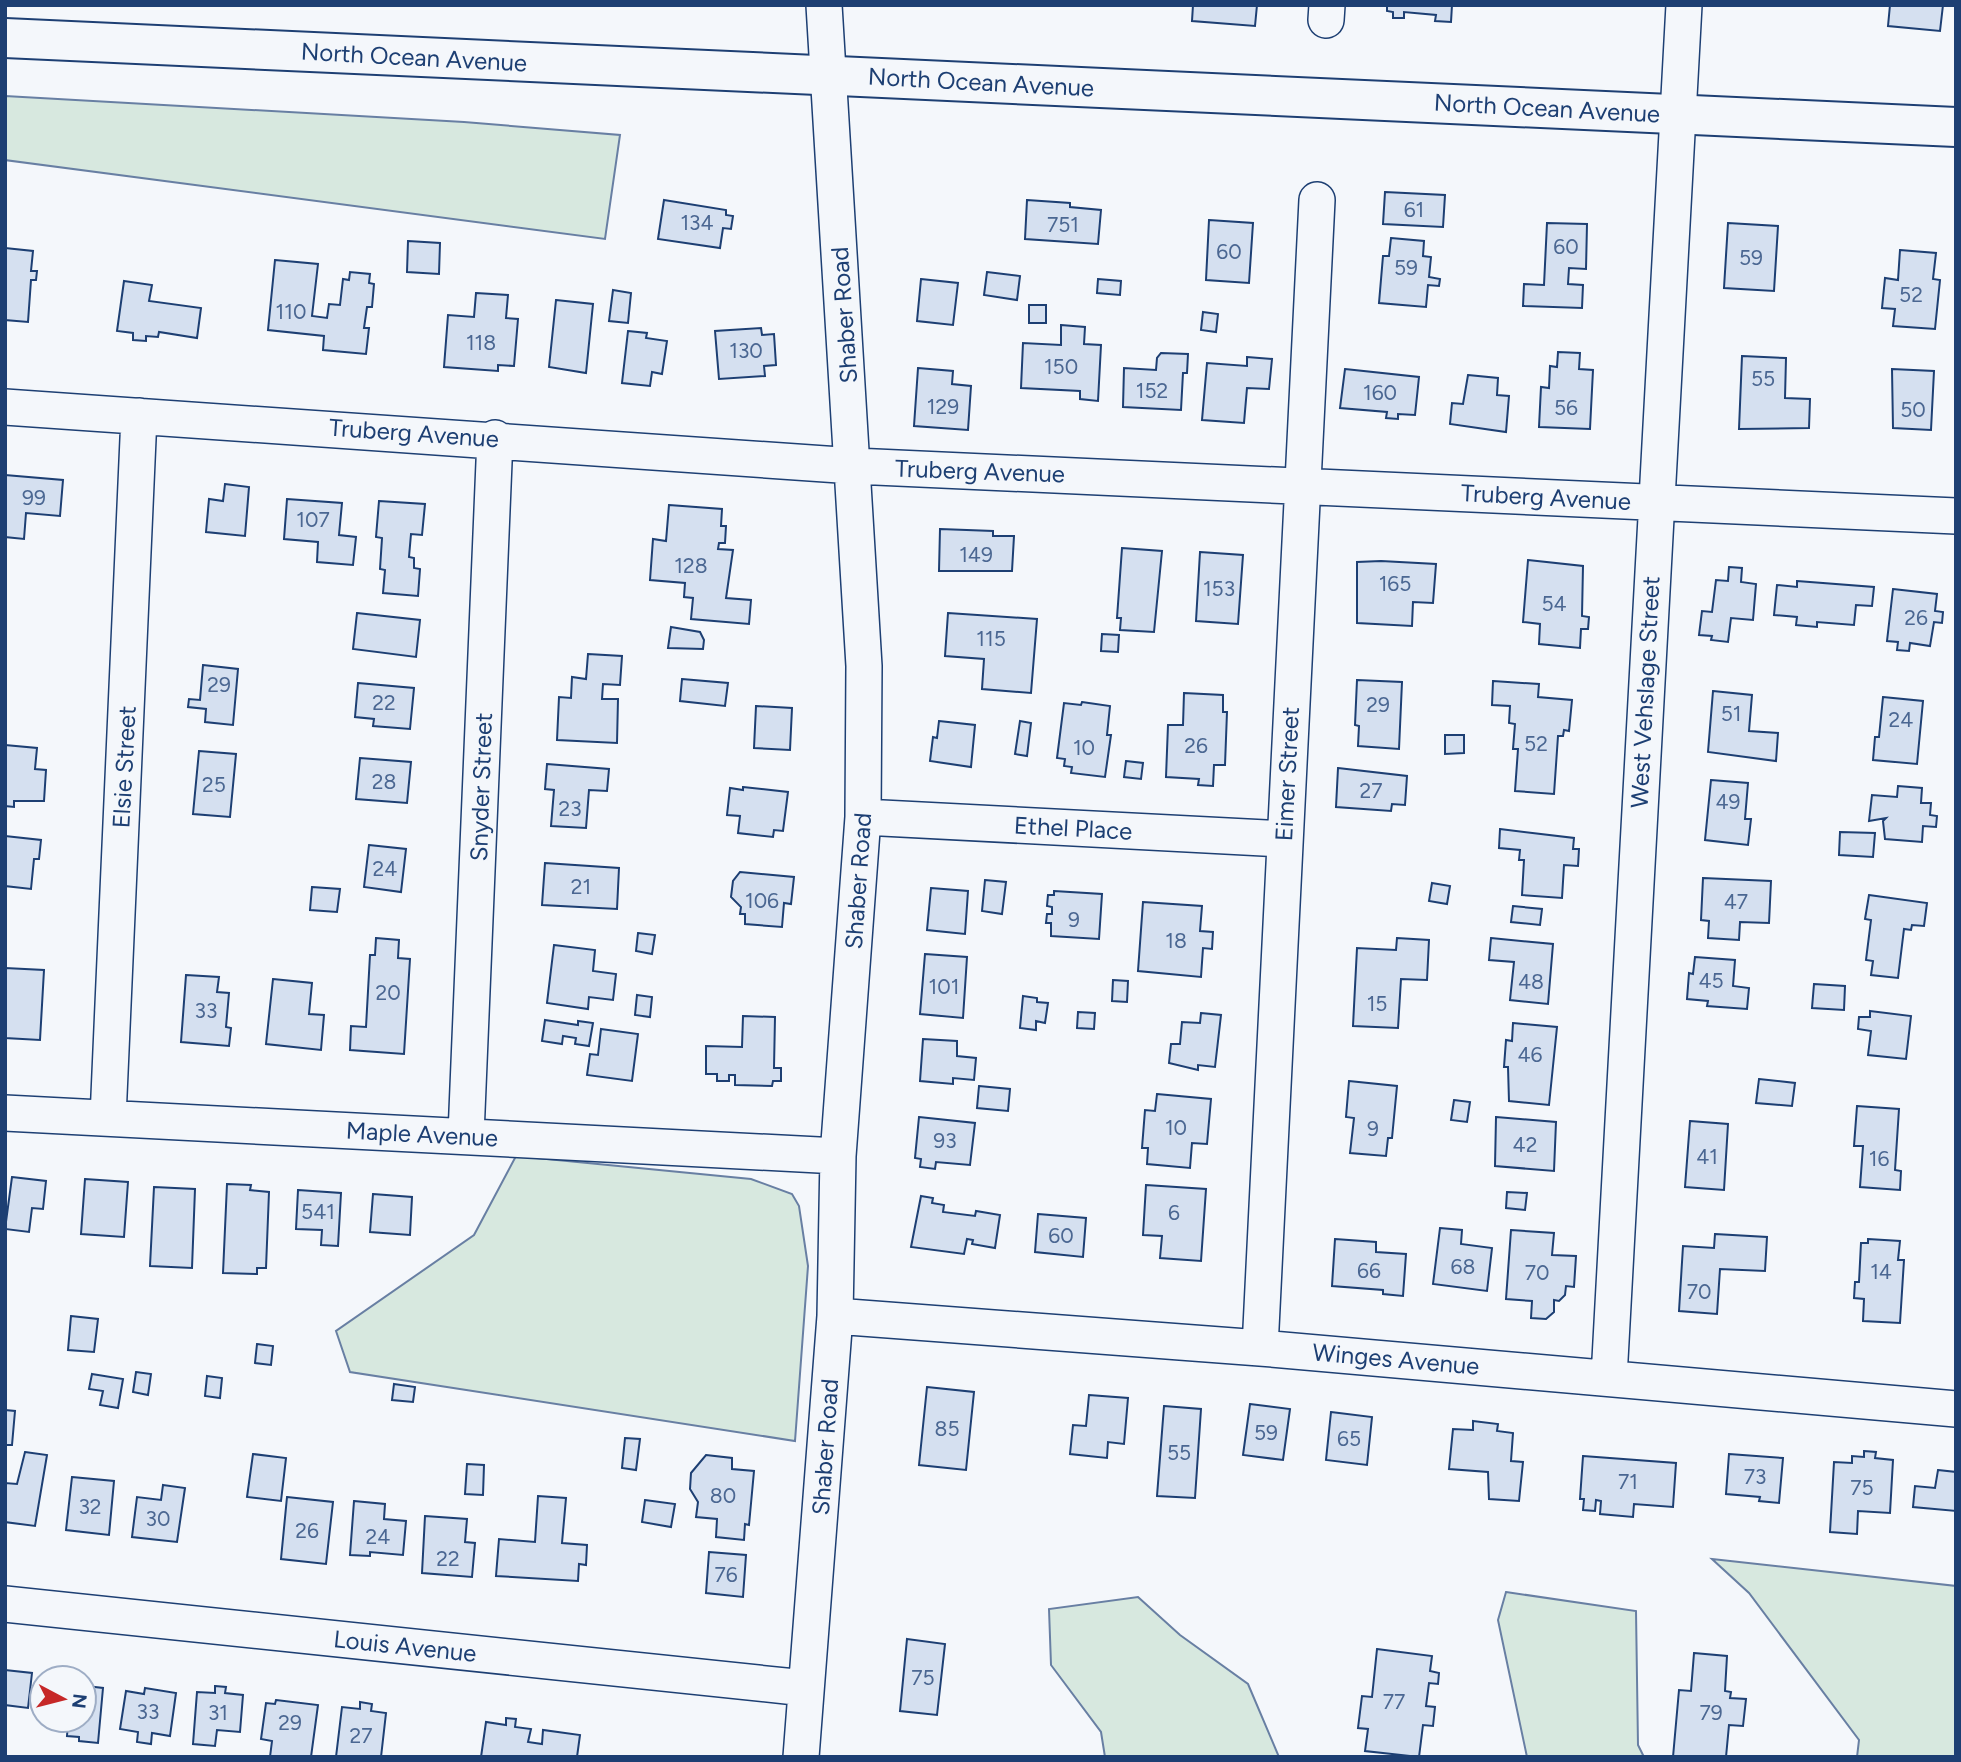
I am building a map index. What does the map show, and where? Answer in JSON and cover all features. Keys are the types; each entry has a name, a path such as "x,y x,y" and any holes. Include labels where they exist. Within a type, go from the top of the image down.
{"main road":[{"name":"North Ocean Avenue","path":"5,38 1956,127"}],"street":[{"name":"Shaber Road","path":"802,1757 805,1688 835,1316 838,1156 863,817 864,666 824,5"},
{"name":"West Vehslage Street","path":"1609,1378 1684,5"},
{"name":"Eimer Street","path":"1260,1348 1317,200"},
{"name":"Truberg Avenue","path":"5,407 854,466 1956,516"},
{"name":"Elsie Street","path":"108,1118 139,416"},
{"name":"Snyder Street","path":"466,1135 495,439"},
{"name":"Ethel Place","path":"863,817 1284,839"},
{"name":"Maple Avenue","path":"5,1113 838,1156"},
{"name":"Winges Avenue","path":"835,1316 1260,1348 1956,1409"},
{"name":"Louis Avenue","path":"5,1604 805,1688"}],"shaded area":[{"path":"5,96 464,122 620,135 605,239 5,160"},
{"path":"516,1156 751,1179 792,1194 799,1206 808,1266 795,1441 350,1372 336,1331 474,1235"},
{"path":"1712,1559 1956,1586 1956,1757 1857,1757 1859,1740 1749,1593"},
{"path":"1506,1592 1636,1611 1638,1745 1644,1757 1527,1757 1498,1620"},
{"path":"1138,1597 1180,1635 1248,1684 1279,1757 1105,1757 1101,1732 1051,1665 1049,1609"}],"building":[{"path":"1193,5 1257,5 1255,26 1192,21"},
{"path":"1387,5 1452,5 1451,22 1435,21 1436,15 1404,12 1404,18 1393,18 1393,12 1387,11"},
{"path":"1890,5 1943,5 1940,31 1888,26"},
{"path":"1385,192 1445,195 1443,227 1383,224"},
{"path":"664,200 726,210 726,215 733,216 731,229 723,228 720,248 658,239"},
{"path":"1027,200 1070,203 1070,207 1101,210 1098,244 1025,239"},
{"path":"1209,220 1253,223 1249,283 1206,280"},
{"path":"1547,223 1587,224 1586,269 1569,268 1568,284 1583,285 1582,308 1523,306 1524,284 1544,285"},
{"path":"1728,223 1778,226 1774,291 1724,288"},
{"path":"1391,238 1424,241 1423,256 1431,257 1429,277 1440,279 1439,286 1428,285 1426,307 1379,303 1383,256 1389,256"},
{"path":"408,241 440,243 439,274 407,272"},
{"path":"5,248 33,251 31,271 37,271 36,280 31,280 28,322 5,320"},
{"path":"1900,250 1936,253 1933,279 1940,280 1935,329 1893,326 1895,309 1882,308 1885,278 1898,280"},
{"path":"275,260 318,264 312,316 327,318 329,304 340,305 343,279 349,280 350,272 370,274 369,283 374,284 372,307 367,307 364,328 369,328 366,354 323,350 324,336 268,330"},
{"path":"987,272 1020,276 1017,300 984,295"},
{"path":"921,279 958,283 953,325 917,321"},
{"path":"1098,279 1121,281 1120,295 1097,293"},
{"path":"124,281 152,285 149,301 201,308 197,338 159,332 158,337 146,336 146,341 133,340 133,333 117,331"},
{"path":"613,290 631,293 628,323 609,321"},
{"path":"476,293 508,295 506,318 518,319 514,366 498,365 498,371 444,367 448,315 474,317"},
{"path":"556,300 593,304 586,373 549,367"},
{"path":"1029,305 1046,305 1046,323 1029,323"},
{"path":"1203,312 1218,314 1216,332 1201,330"},
{"path":"1061,325 1085,327 1084,344 1101,345 1098,401 1080,399 1080,391 1021,388 1023,343 1061,345"},
{"path":"761,328 762,335 774,334 776,365 764,366 765,376 719,379 715,331"},
{"path":"628,331 647,333 646,338 667,341 662,374 652,372 650,386 622,383"},
{"path":"1558,352 1580,353 1579,369 1593,370 1590,429 1539,427 1541,387 1549,388 1550,366 1557,367"},
{"path":"1161,353 1188,354 1187,373 1183,373 1181,410 1123,407 1124,368 1156,370 1157,358"},
{"path":"1742,356 1786,358 1785,398 1810,399 1809,428 1739,429"},
{"path":"1247,357 1272,359 1269,389 1247,388 1244,423 1202,420 1207,363 1247,366"},
{"path":"918,368 953,371 952,384 971,386 968,430 914,426"},
{"path":"1345,369 1419,377 1415,415 1398,414 1398,419 1386,418 1387,412 1340,408"},
{"path":"1892,369 1934,371 1931,430 1893,428"},
{"path":"1468,375 1498,378 1497,395 1509,396 1506,432 1450,424 1452,403 1463,404"},
{"path":"5,475 63,480 60,516 26,513 24,539 5,537"},
{"path":"225,484 249,487 245,536 206,532 209,499 223,501"},
{"path":"287,499 342,503 339,535 356,537 353,565 317,562 318,542 284,539"},
{"path":"379,501 425,504 422,535 411,534 409,557 414,558 414,568 420,569 418,596 383,593 385,570 380,569 382,538 376,537"},
{"path":"669,505 722,509 721,526 726,526 725,543 719,543 718,549 733,550 726,598 751,600 749,624 691,619 693,598 684,597 685,583 650,580 653,539 666,541"},
{"path":"940,529 993,531 993,536 1014,536 1012,571 939,571"},
{"path":"1122,548 1162,551 1154,632 1120,630 1121,618 1117,618"},
{"path":"1200,552 1243,555 1238,624 1196,621"},
{"path":"1528,560 1583,566 1582,616 1589,617 1588,629 1581,629 1580,648 1539,644 1540,624 1523,622"},
{"path":"1357,562 1436,564 1433,603 1413,602 1412,626 1357,623"},
{"path":"1729,567 1742,568 1741,582 1756,584 1753,620 1731,618 1728,642 1711,640 1712,636 1699,635 1702,611 1712,612 1716,580 1728,581"},
{"path":"1797,581 1874,587 1872,606 1856,605 1854,625 1817,622 1817,627 1796,625 1797,617 1774,615 1777,585 1797,587"},
{"path":"1893,589 1937,594 1935,611 1943,612 1942,623 1934,622 1930,646 1910,643 1909,651 1897,650 1898,642 1887,641"},
{"path":"357,613 420,620 416,657 353,649"},
{"path":"948,613 1037,619 1031,693 982,689 984,659 945,656"},
{"path":"671,627 700,632 704,640 703,649 668,648"},
{"path":"1102,634 1119,635 1118,652 1101,651"},
{"path":"588,654 622,656 620,685 603,684 602,699 618,699 617,743 557,740 559,697 571,698 572,677 586,679"},
{"path":"203,665 238,669 233,725 205,722 206,709 188,707 189,699 200,700"},
{"path":"682,679 728,683 725,706 680,701"},
{"path":"1357,680 1402,682 1399,749 1358,746 1359,726 1355,725"},
{"path":"1493,681 1539,684 1538,697 1572,700 1569,731 1564,730 1563,736 1558,736 1554,794 1515,791 1518,749 1513,749 1515,724 1509,723 1510,706 1492,705"},
{"path":"358,683 414,688 410,729 373,726 374,719 355,717"},
{"path":"1713,691 1752,695 1749,731 1778,733 1776,761 1708,752"},
{"path":"1184,693 1223,695 1223,712 1227,712 1225,765 1214,765 1213,786 1198,785 1199,779 1166,777 1168,725 1183,725"},
{"path":"1883,697 1923,701 1917,764 1873,760 1875,737 1879,737"},
{"path":"1082,702 1110,706 1107,735 1111,735 1105,777 1071,773 1072,767 1064,766 1065,759 1057,758 1064,703 1081,705"},
{"path":"756,706 792,708 790,750 754,748"},
{"path":"939,721 975,725 971,767 930,761 933,737 937,738"},
{"path":"1020,721 1031,723 1027,756 1015,754"},
{"path":"1445,735 1464,735 1464,753 1445,754"},
{"path":"5,745 37,748 35,769 46,770 44,801 14,801 14,807 5,806"},
{"path":"199,751 236,754 230,817 193,814"},
{"path":"360,758 411,762 407,803 356,799"},
{"path":"1126,761 1143,763 1141,779 1124,777"},
{"path":"547,764 609,769 607,791 589,790 586,828 551,826 554,790 545,789"},
{"path":"1338,768 1407,776 1405,805 1392,804 1391,811 1336,807"},
{"path":"1711,780 1748,783 1745,819 1751,819 1748,845 1705,840"},
{"path":"1898,786 1922,788 1921,803 1931,803 1930,815 1937,816 1936,827 1923,826 1922,842 1885,839 1883,821 1886,818 1869,821 1872,795 1897,797"},
{"path":"743,787 788,792 783,831 774,830 773,837 738,833 740,816 727,815 730,788 743,790"},
{"path":"1500,829 1574,838 1573,849 1579,849 1578,866 1564,865 1562,898 1522,895 1524,860 1519,860 1520,850 1499,848"},
{"path":"1840,832 1875,833 1873,857 1839,855"},
{"path":"5,836 41,840 39,859 34,859 31,889 5,886"},
{"path":"369,845 406,849 401,892 364,887"},
{"path":"545,863 619,868 617,909 542,905"},
{"path":"740,872 794,877 791,904 784,903 782,927 745,924 745,914 740,914 741,907 731,897 733,881"},
{"path":"1703,878 1771,881 1769,923 1740,922 1739,940 1708,938 1709,921 1701,920"},
{"path":"985,880 1006,882 1002,914 982,911"},
{"path":"1432,883 1450,886 1447,904 1429,901"},
{"path":"312,887 340,889 337,912 310,910"},
{"path":"931,888 968,891 965,934 927,930"},
{"path":"1054,891 1102,894 1099,939 1051,936 1051,923 1046,923 1047,914 1052,914 1052,907 1047,906 1048,895 1054,895"},
{"path":"1869,895 1927,903 1924,926 1912,925 1911,930 1904,929 1898,978 1871,975 1873,961 1866,960 1871,920 1865,919"},
{"path":"1143,902 1202,906 1200,931 1213,932 1212,949 1203,948 1201,977 1138,971"},
{"path":"1513,906 1542,909 1540,925 1511,922"},
{"path":"638,933 655,935 652,954 636,951"},
{"path":"376,938 399,940 398,958 410,959 404,1054 350,1050 351,1026 366,1027 370,955 375,955"},
{"path":"1397,938 1429,940 1427,980 1401,979 1398,1028 1353,1026 1357,948 1396,950"},
{"path":"1491,938 1553,944 1548,1004 1510,1000 1514,962 1489,960"},
{"path":"554,945 595,950 593,971 616,974 613,1000 589,997 588,1009 547,1003"},
{"path":"925,954 967,957 963,1018 920,1014"},
{"path":"1695,957 1735,960 1733,986 1749,988 1747,1009 1707,1006 1708,1001 1687,999 1689,973 1693,974"},
{"path":"5,968 44,970 40,1040 5,1038"},
{"path":"186,975 219,977 217,992 229,993 226,1027 231,1028 229,1046 181,1042"},
{"path":"273,979 312,983 309,1014 324,1015 321,1050 266,1044"},
{"path":"1113,980 1128,981 1127,1002 1112,1001"},
{"path":"1814,984 1845,986 1844,1010 1812,1008"},
{"path":"637,995 652,997 650,1017 635,1015"},
{"path":"1023,996 1048,1003 1045,1023 1036,1021 1036,1030 1020,1028"},
{"path":"1870,1011 1911,1016 1906,1059 1868,1055 1871,1031 1858,1029 1859,1017 1870,1017"},
{"path":"1078,1012 1095,1013 1094,1029 1077,1028"},
{"path":"1201,1013 1221,1015 1215,1067 1198,1065 1198,1070 1169,1063 1171,1044 1180,1044 1182,1022 1200,1023"},
{"path":"743,1016 775,1017 774,1068 781,1068 781,1081 773,1081 772,1086 735,1085 735,1075 729,1075 729,1081 717,1081 717,1074 706,1074 706,1046 742,1047"},
{"path":"545,1020 578,1025 578,1021 593,1023 589,1046 575,1044 576,1038 563,1036 562,1044 542,1041"},
{"path":"1513,1023 1557,1027 1549,1105 1509,1101 1508,1067 1504,1067 1506,1040 1512,1041"},
{"path":"601,1029 638,1034 632,1081 587,1075 590,1054 598,1055"},
{"path":"923,1039 957,1041 957,1056 976,1058 974,1080 953,1078 953,1084 920,1081"},
{"path":"1759,1079 1795,1083 1792,1106 1756,1103"},
{"path":"1349,1081 1397,1086 1392,1138 1388,1138 1386,1156 1350,1153 1354,1118 1346,1117"},
{"path":"979,1086 1010,1089 1008,1111 977,1108"},
{"path":"1157,1094 1211,1099 1207,1144 1192,1143 1190,1168 1147,1164 1148,1148 1142,1148 1145,1110 1155,1111"},
{"path":"1454,1100 1470,1102 1467,1122 1451,1120"},
{"path":"1857,1106 1899,1109 1895,1170 1901,1171 1900,1190 1860,1187 1863,1146 1854,1146"},
{"path":"919,1117 975,1123 970,1165 936,1162 935,1169 920,1167 921,1159 915,1158"},
{"path":"1496,1117 1556,1122 1554,1171 1495,1166"},
{"path":"1690,1121 1728,1124 1724,1190 1685,1187"},
{"path":"12,1177 46,1181 43,1209 32,1208 29,1232 5,1229"},
{"path":"85,1179 128,1182 124,1237 81,1234"},
{"path":"227,1184 251,1185 250,1190 269,1192 266,1268 257,1268 257,1274 223,1273"},
{"path":"1146,1185 1206,1189 1201,1261 1160,1258 1162,1236 1143,1235"},
{"path":"154,1187 195,1189 192,1268 150,1266"},
{"path":"298,1190 341,1193 338,1246 321,1245 322,1230 296,1229"},
{"path":"1507,1192 1527,1193 1525,1210 1506,1208"},
{"path":"373,1194 412,1197 410,1235 370,1232"},
{"path":"921,1196 933,1198 932,1203 944,1205 943,1212 975,1216 976,1211 1000,1215 995,1248 972,1244 973,1240 967,1239 964,1254 911,1247"},
{"path":"1038,1214 1086,1218 1083,1257 1035,1252"},
{"path":"1440,1228 1462,1230 1461,1244 1492,1248 1487,1291 1433,1284"},
{"path":"1511,1230 1554,1233 1552,1255 1576,1256 1574,1287 1566,1286 1565,1295 1559,1301 1554,1300 1554,1312 1546,1319 1531,1318 1532,1301 1506,1299"},
{"path":"1715,1234 1767,1237 1765,1271 1720,1269 1717,1314 1679,1311 1683,1246 1714,1248"},
{"path":"1335,1239 1376,1242 1376,1252 1406,1254 1403,1296 1383,1294 1383,1290 1332,1286"},
{"path":"1868,1239 1900,1241 1898,1260 1904,1260 1900,1323 1863,1321 1864,1299 1854,1298 1855,1282 1859,1282 1861,1243 1868,1243"},
{"path":"71,1316 98,1319 94,1352 68,1350"},
{"path":"257,1344 273,1346 271,1365 255,1363"},
{"path":"136,1372 151,1374 148,1395 133,1392"},
{"path":"92,1374 123,1379 118,1408 100,1405 103,1391 89,1389"},
{"path":"207,1376 222,1378 220,1398 205,1396"},
{"path":"394,1384 415,1387 413,1402 392,1400"},
{"path":"927,1387 974,1392 966,1470 919,1465"},
{"path":"1089,1395 1128,1398 1124,1444 1108,1442 1107,1458 1070,1454 1073,1425 1086,1426"},
{"path":"1250,1404 1290,1409 1283,1460 1243,1455"},
{"path":"1164,1406 1201,1409 1195,1498 1157,1496"},
{"path":"5,1410 15,1411 12,1445 5,1445"},
{"path":"1331,1412 1372,1417 1367,1465 1326,1460"},
{"path":"1473,1421 1498,1424 1497,1431 1513,1433 1511,1461 1523,1462 1519,1501 1489,1499 1488,1472 1449,1469 1453,1429 1473,1430"},
{"path":"625,1438 640,1439 636,1470 622,1468"},
{"path":"1864,1451 1876,1452 1875,1458 1893,1460 1890,1513 1858,1511 1857,1534 1830,1532 1834,1462 1852,1463 1852,1456 1864,1457"},
{"path":"25,1452 47,1455 35,1526 5,1522 5,1483 17,1484"},
{"path":"253,1454 286,1458 281,1501 247,1497"},
{"path":"1729,1454 1783,1458 1779,1503 1759,1501 1760,1497 1726,1494"},
{"path":"706,1455 732,1458 732,1469 754,1471 749,1525 745,1524 744,1540 716,1537 717,1519 696,1517 698,1502 690,1489 691,1473"},
{"path":"1583,1456 1676,1463 1673,1507 1634,1504 1633,1517 1600,1514 1601,1501 1596,1500 1595,1511 1583,1510 1584,1499 1580,1499"},
{"path":"467,1464 484,1465 483,1495 465,1494"},
{"path":"1938,1470 1956,1472 1956,1511 1913,1507 1915,1486 1935,1488"},
{"path":"72,1477 114,1481 109,1535 66,1530"},
{"path":"163,1485 185,1488 177,1542 132,1537 137,1497 161,1500"},
{"path":"538,1496 566,1498 562,1543 587,1545 586,1565 579,1564 578,1581 496,1576 499,1539 535,1542"},
{"path":"287,1497 333,1502 326,1564 281,1559"},
{"path":"645,1500 675,1504 671,1527 642,1522"},
{"path":"354,1501 385,1504 384,1519 406,1521 403,1555 370,1552 370,1556 350,1555"},
{"path":"425,1516 467,1519 465,1542 475,1543 472,1577 422,1573"},
{"path":"709,1552 746,1555 743,1597 706,1593"},
{"path":"907,1639 945,1644 937,1715 900,1711"},
{"path":"1377,1649 1432,1656 1430,1671 1439,1673 1438,1684 1429,1683 1426,1706 1435,1707 1433,1726 1423,1725 1419,1757 1365,1751 1368,1729 1358,1728 1362,1696 1372,1697"},
{"path":"1694,1653 1727,1656 1725,1691 1731,1692 1730,1698 1746,1699 1743,1726 1729,1725 1726,1757 1673,1757 1679,1690 1691,1691"},
{"path":"5,1670 28,1673 28,1708 5,1705"},
{"path":"215,1686 226,1687 225,1693 243,1695 240,1732 217,1730 215,1746 193,1744 197,1692 215,1693"},
{"path":"98,1687 103,1688 98,1743 79,1741 79,1737 67,1736 98,1734"},
{"path":"145,1688 176,1693 170,1736 152,1733 151,1744 137,1742 138,1732 120,1729 126,1691 144,1694"},
{"path":"276,1700 318,1705 311,1757 270,1757 272,1741 261,1739 266,1703 275,1704"},
{"path":"360,1702 372,1704 371,1711 386,1713 381,1757 336,1757 342,1707 360,1709"},
{"path":"506,1718 516,1719 515,1727 531,1729 528,1742 542,1744 543,1730 580,1735 577,1757 481,1757 486,1722 506,1725"}]}
